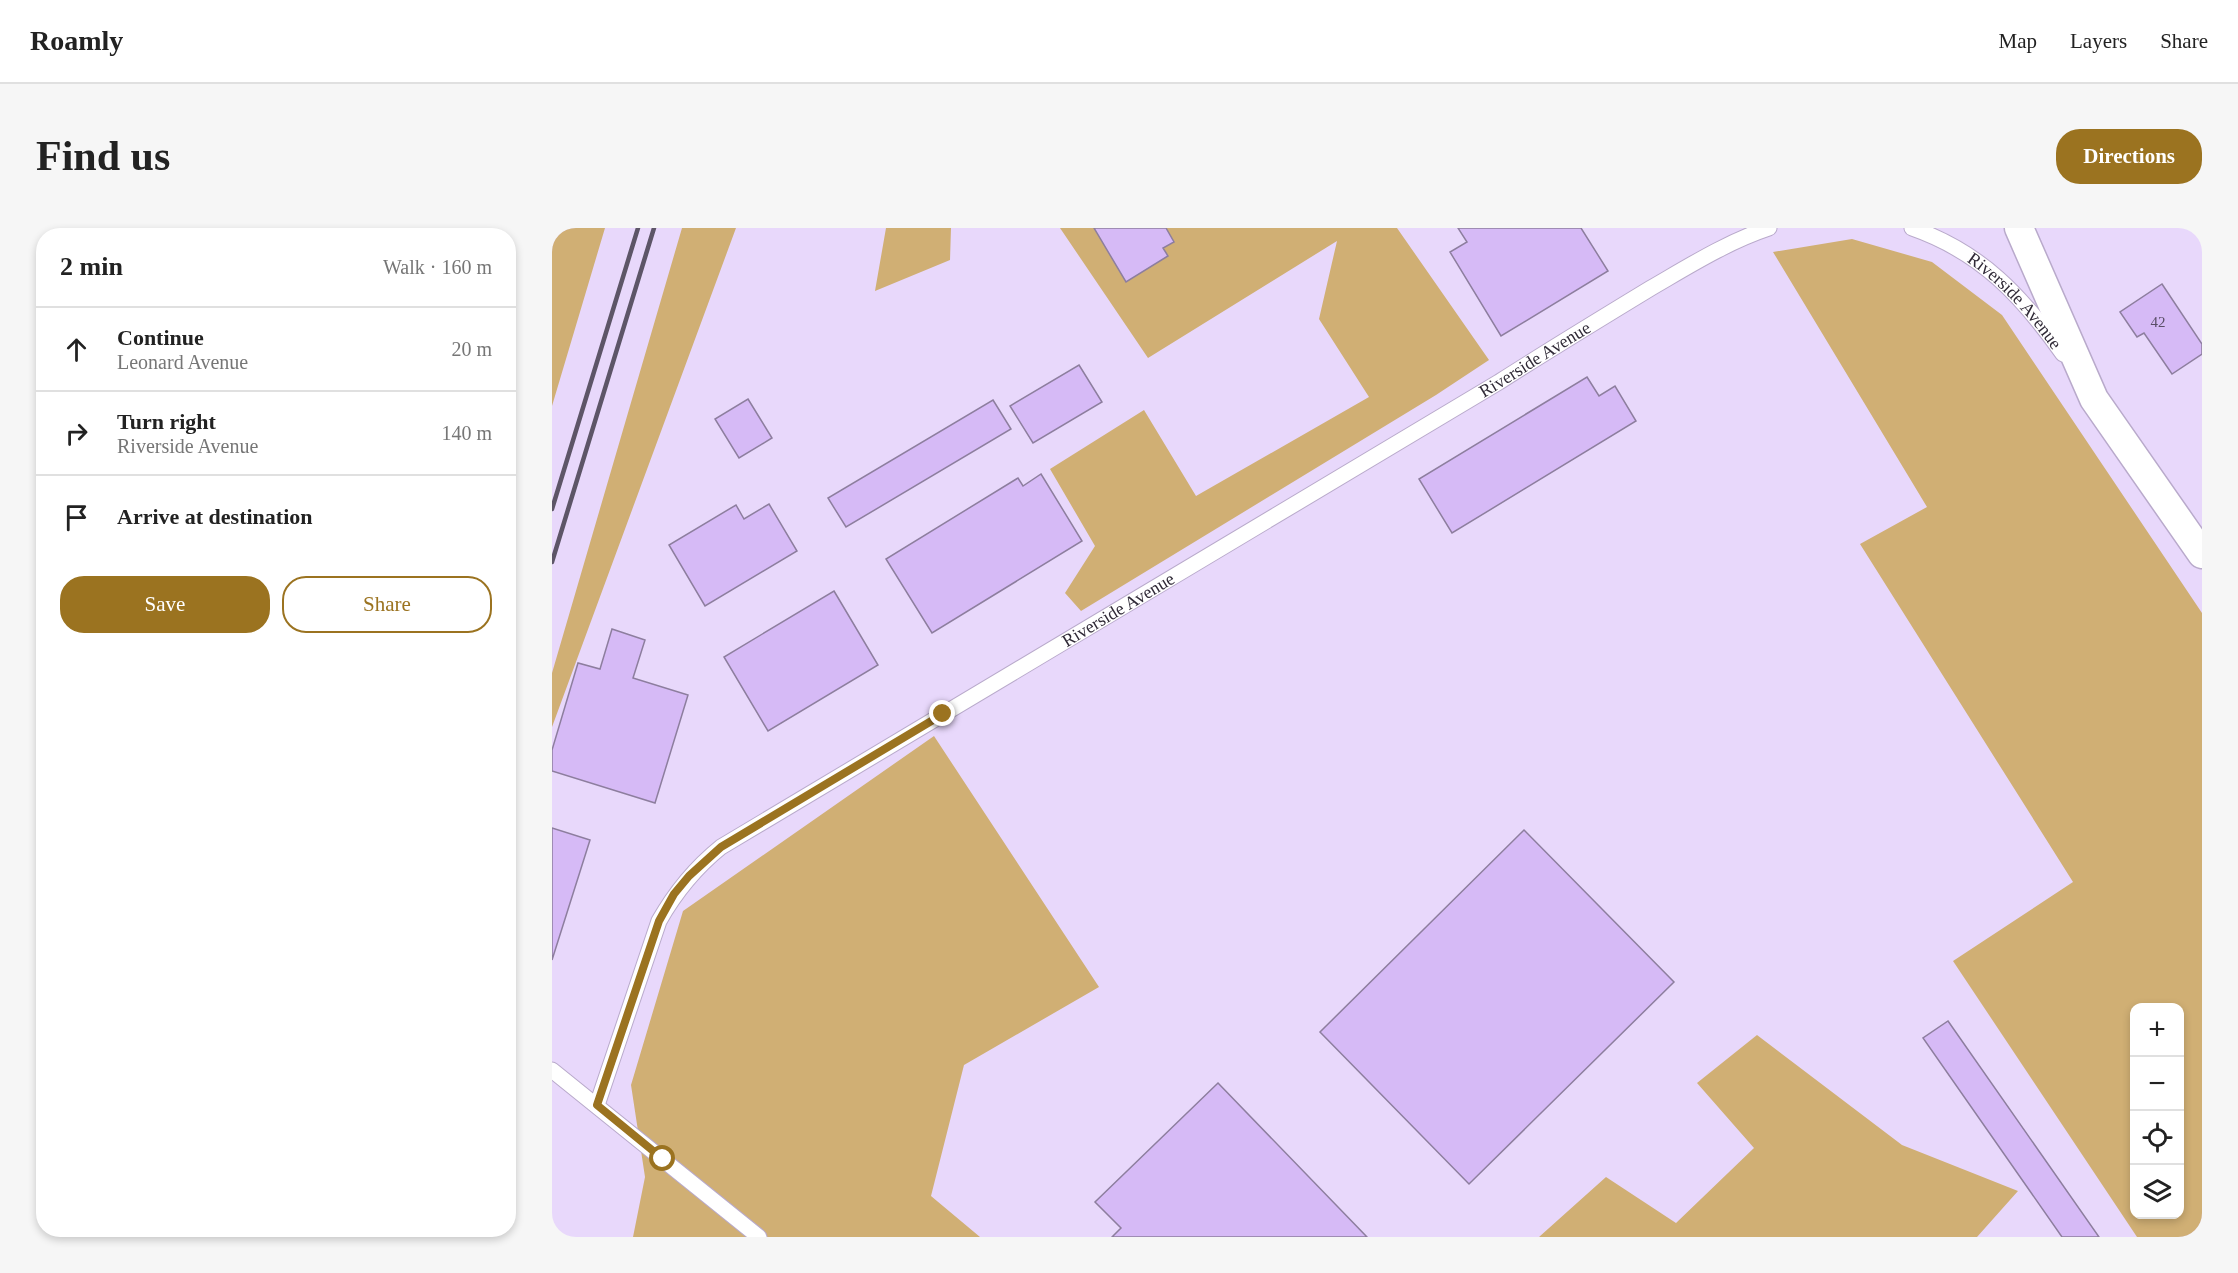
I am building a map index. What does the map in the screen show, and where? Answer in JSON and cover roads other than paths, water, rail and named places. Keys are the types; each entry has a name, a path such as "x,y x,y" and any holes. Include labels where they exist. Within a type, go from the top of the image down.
{"street":[{"name":"Riverside Avenue","path":"2019,228 2094,399 2202,554"}],"lane":[{"name":"Riverside Avenue","path":"597,1105 659,921 674,894 689,876 721,847 1499,382 1695,262 1743,237 1769,228"},
{"name":"Riverside Avenue","path":"1912,228 1949,243 2001,279 2030,310 2094,399"},
{"path":"552,1070 759,1237"}],"railway":[{"path":"552,509 638,228"},
{"path":"552,562 654,228"}]}
